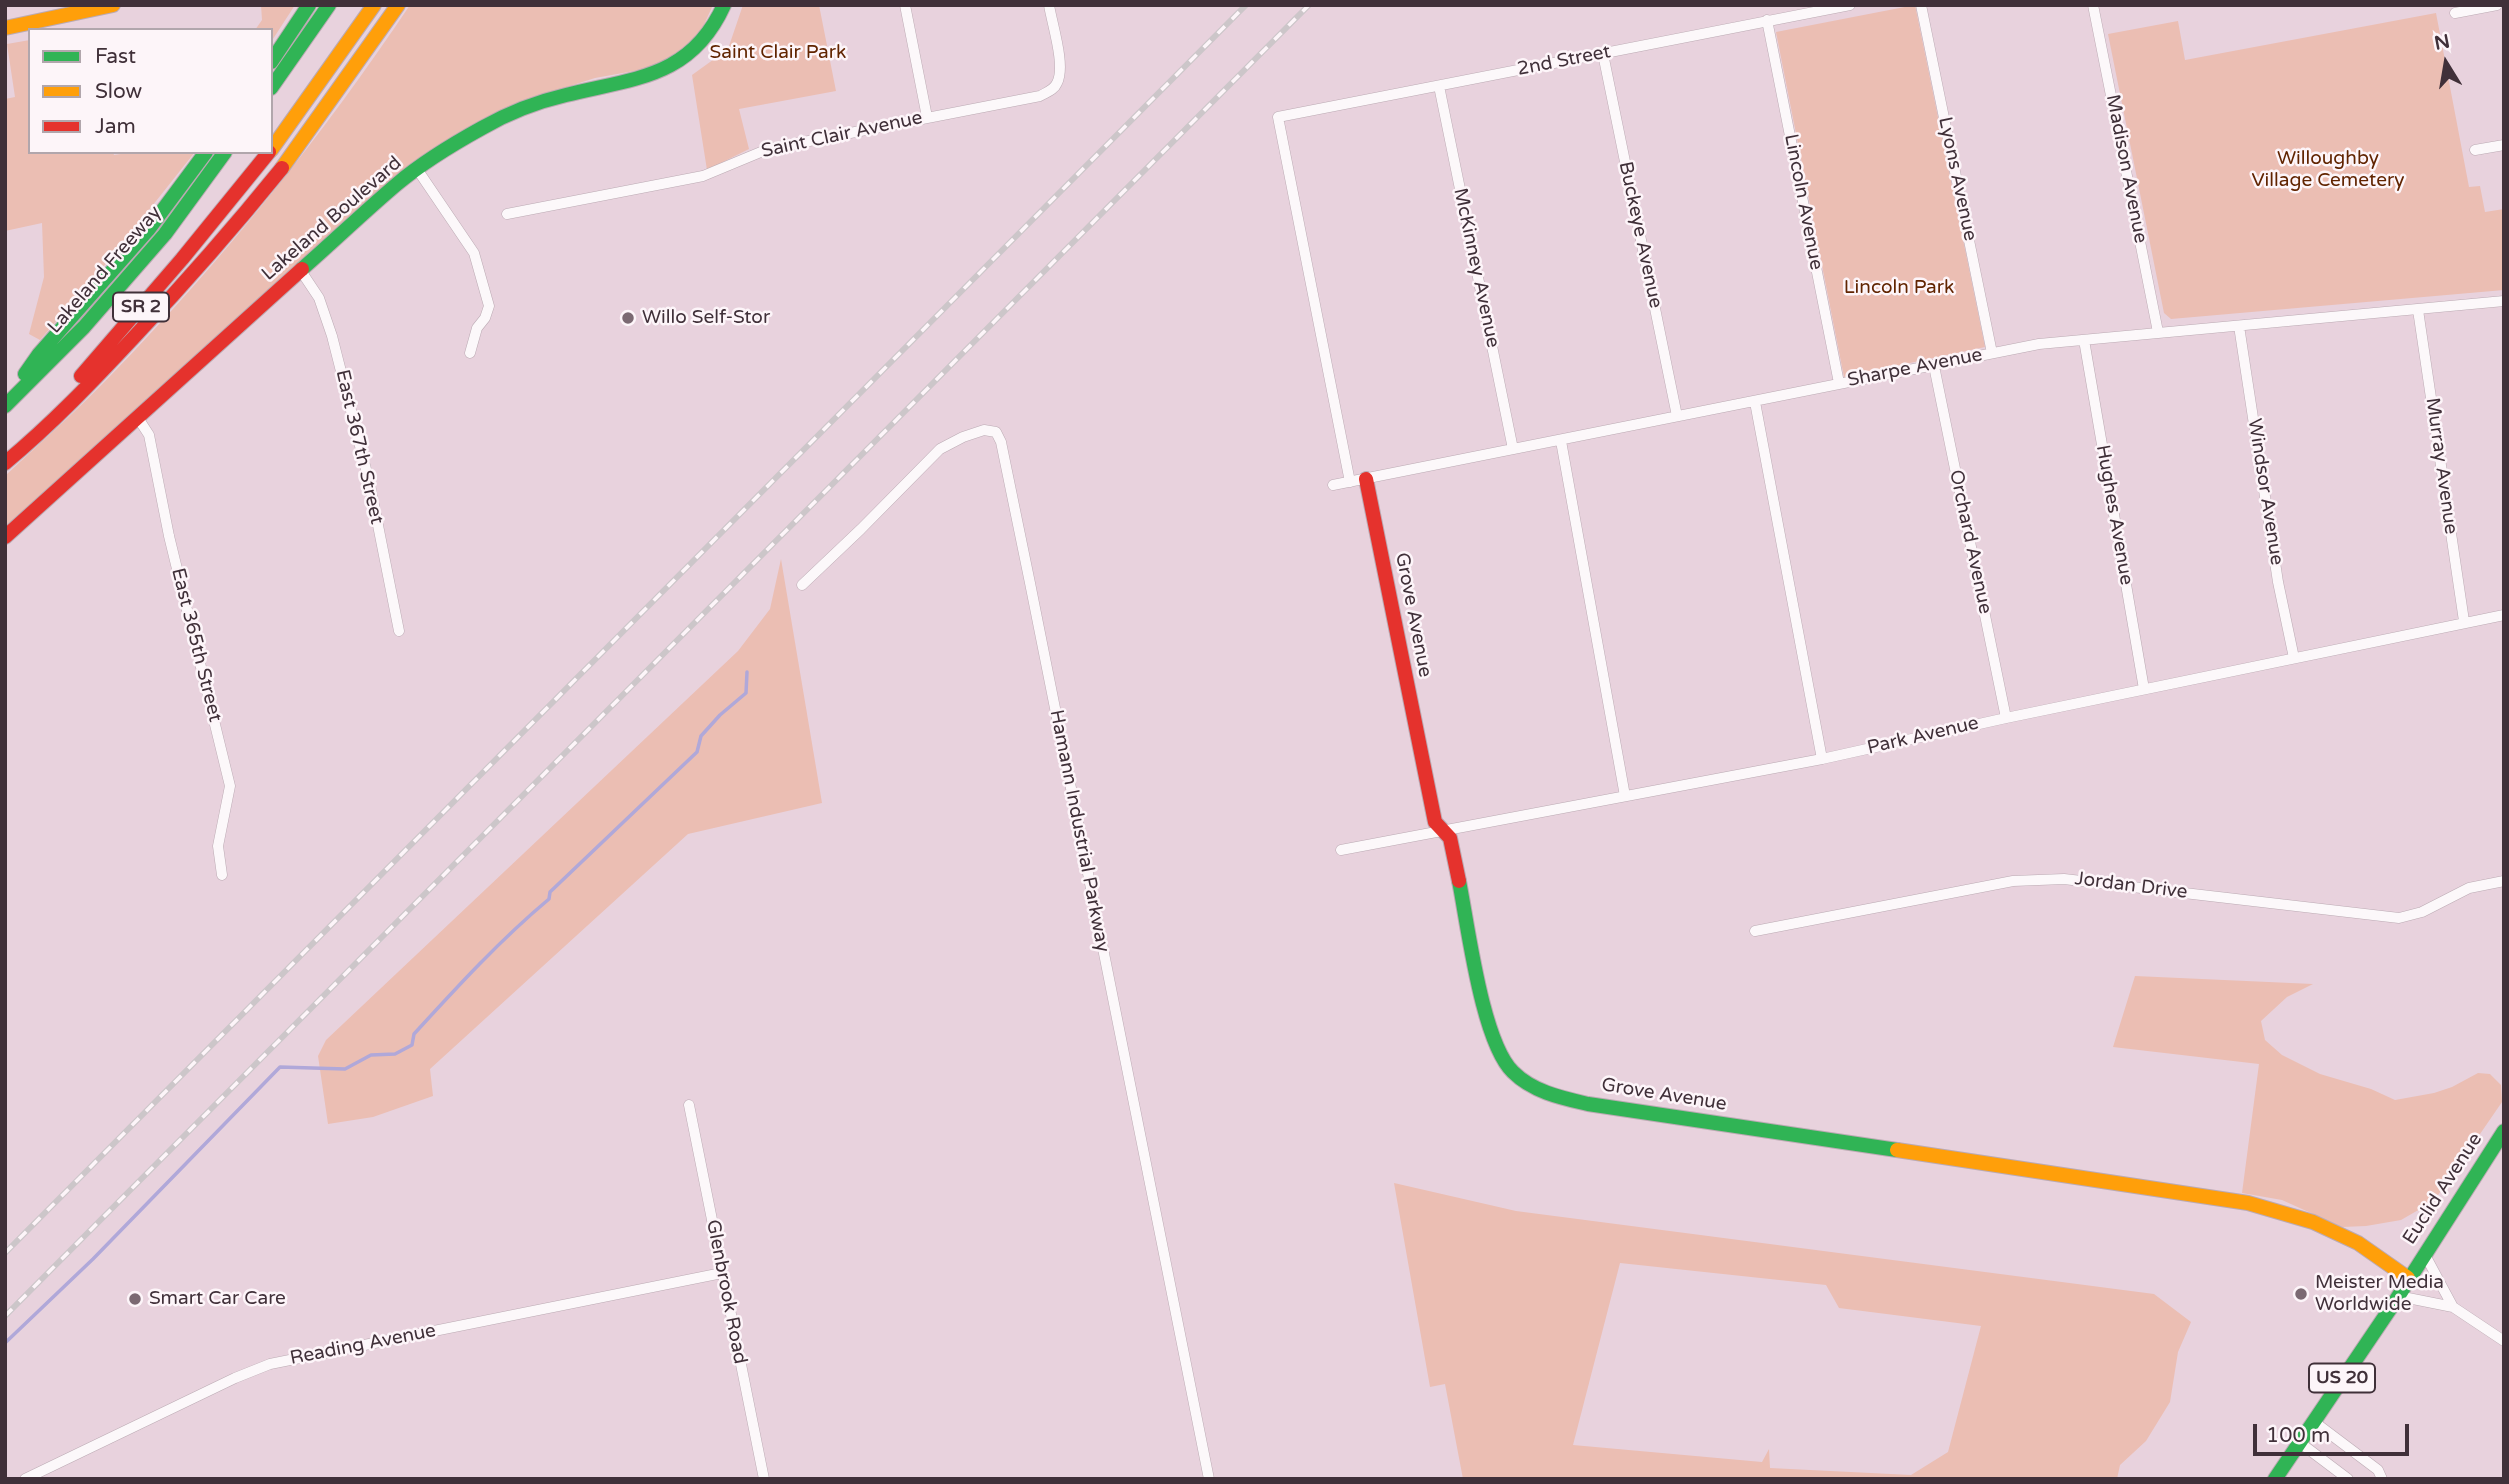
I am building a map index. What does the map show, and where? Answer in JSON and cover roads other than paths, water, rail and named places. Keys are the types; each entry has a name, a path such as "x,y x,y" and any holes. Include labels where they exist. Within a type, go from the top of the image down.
{"main road":[{"path":"5,28 114,5"},
{"path":"273,59 309,5"},
{"path":"5,463 26,447 185,283 265,189 341,88 398,5"},
{"name":"Lakeland Boulevard","path":"5,537 399,182 457,141 515,112 573,92 665,69 699,43 724,5"},
{"name":"SR 2","path":"273,147 374,6"},
{"path":"273,85 326,10"},
{"path":"5,404 39,354 148,230 205,154"},
{"name":"Lakeland Freeway","path":"5,404 84,327 165,234 224,154"},
{"name":"SR 2","path":"5,454 93,363 267,154"},
{"name":"Grove Avenue","path":"1366,479 1435,822 1451,838 1488,1023 1497,1047 1514,1074 1546,1094 1634,1111 2248,1203 2313,1222 2358,1244 2408,1278"},
{"name":"Euclid Avenue","path":"2275,1479 2398,1296 2504,1131"}],"street":[{"path":"905,5 927,117"},
{"name":"Saint Clair Avenue","path":"507,214 703,176 768,149 1040,96 1051,91 1061,71 1049,5"},
{"name":"2nd Street","path":"1350,482 1278,117 1850,5"},
{"name":"Lyons Avenue","path":"1921,5 1992,353"},
{"name":"Madison Avenue","path":"2093,5 2158,332"},
{"path":"2455,13 2497,5"},
{"name":"Lincoln Avenue","path":"1767,20 1839,383"},
{"name":"Buckeye Avenue","path":"1603,54 1677,416"},
{"name":"McKinney Avenue","path":"1439,86 1513,449"},
{"path":"2475,150 2504,145"},
{"path":"417,169 474,253 489,306 485,318 477,328 470,353"},
{"name":"East 367th Street","path":"301,271 319,298 332,337 370,485 399,631"},
{"name":"Sharpe Avenue","path":"1333,485 2039,344 2504,301"},
{"name":"Murray Avenue","path":"2418,310 2464,621"},
{"name":"Windsor Avenue","path":"2239,326 2278,582 2294,658"},
{"name":"Hughes Avenue","path":"2084,340 2144,690"},
{"name":"Orchard Avenue","path":"1934,366 2006,718"},
{"path":"1755,402 1822,759"},
{"name":"East 365th Street","path":"138,418 149,435 169,536 230,786 218,846 222,875"},
{"name":"Hamann Industrial Parkway","path":"802,584 940,449 984,430 996,432 1001,442 1030,583 1209,1479"},
{"path":"1561,441 1625,796"},
{"name":"Park Avenue","path":"1341,850 1822,759 2464,621 2504,615"},
{"name":"Jordan Drive","path":"1755,931 2013,881 2064,879 2399,918 2422,912 2469,888 2504,881"},
{"name":"Glenbrook Road","path":"689,1105 764,1479"},
{"path":"2424,1253 2453,1307"},
{"name":"Reading Avenue","path":"25,1479 235,1378 270,1364 722,1273"},
{"path":"2398,1296 2453,1307 2504,1340"},
{"path":"2314,1421 2378,1470 2382,1479"},
{"path":"2299,1443 2348,1479"}],"waterway":[{"path":"5,1343 93,1259 280,1067 345,1069 371,1055 395,1054 412,1045 414,1034 479,964 549,899 550,892 697,752 701,736 746,693 747,672"}],"railway":[{"path":"5,1253 1246,5"},
{"path":"5,1316 1309,5"}],"place":[{"name":"Willo Self-Stor","path":"628,318"},
{"name":"Meister Media Worldwide","path":"2301,1294"},
{"name":"Smart Car Care","path":"135,1299"}],"park label":[{"name":"Saint Clair Park","path":"778,53"},
{"name":"Willoughby Village Cemetery","path":"2328,170"},
{"name":"Lincoln Park","path":"1899,288"}]}
